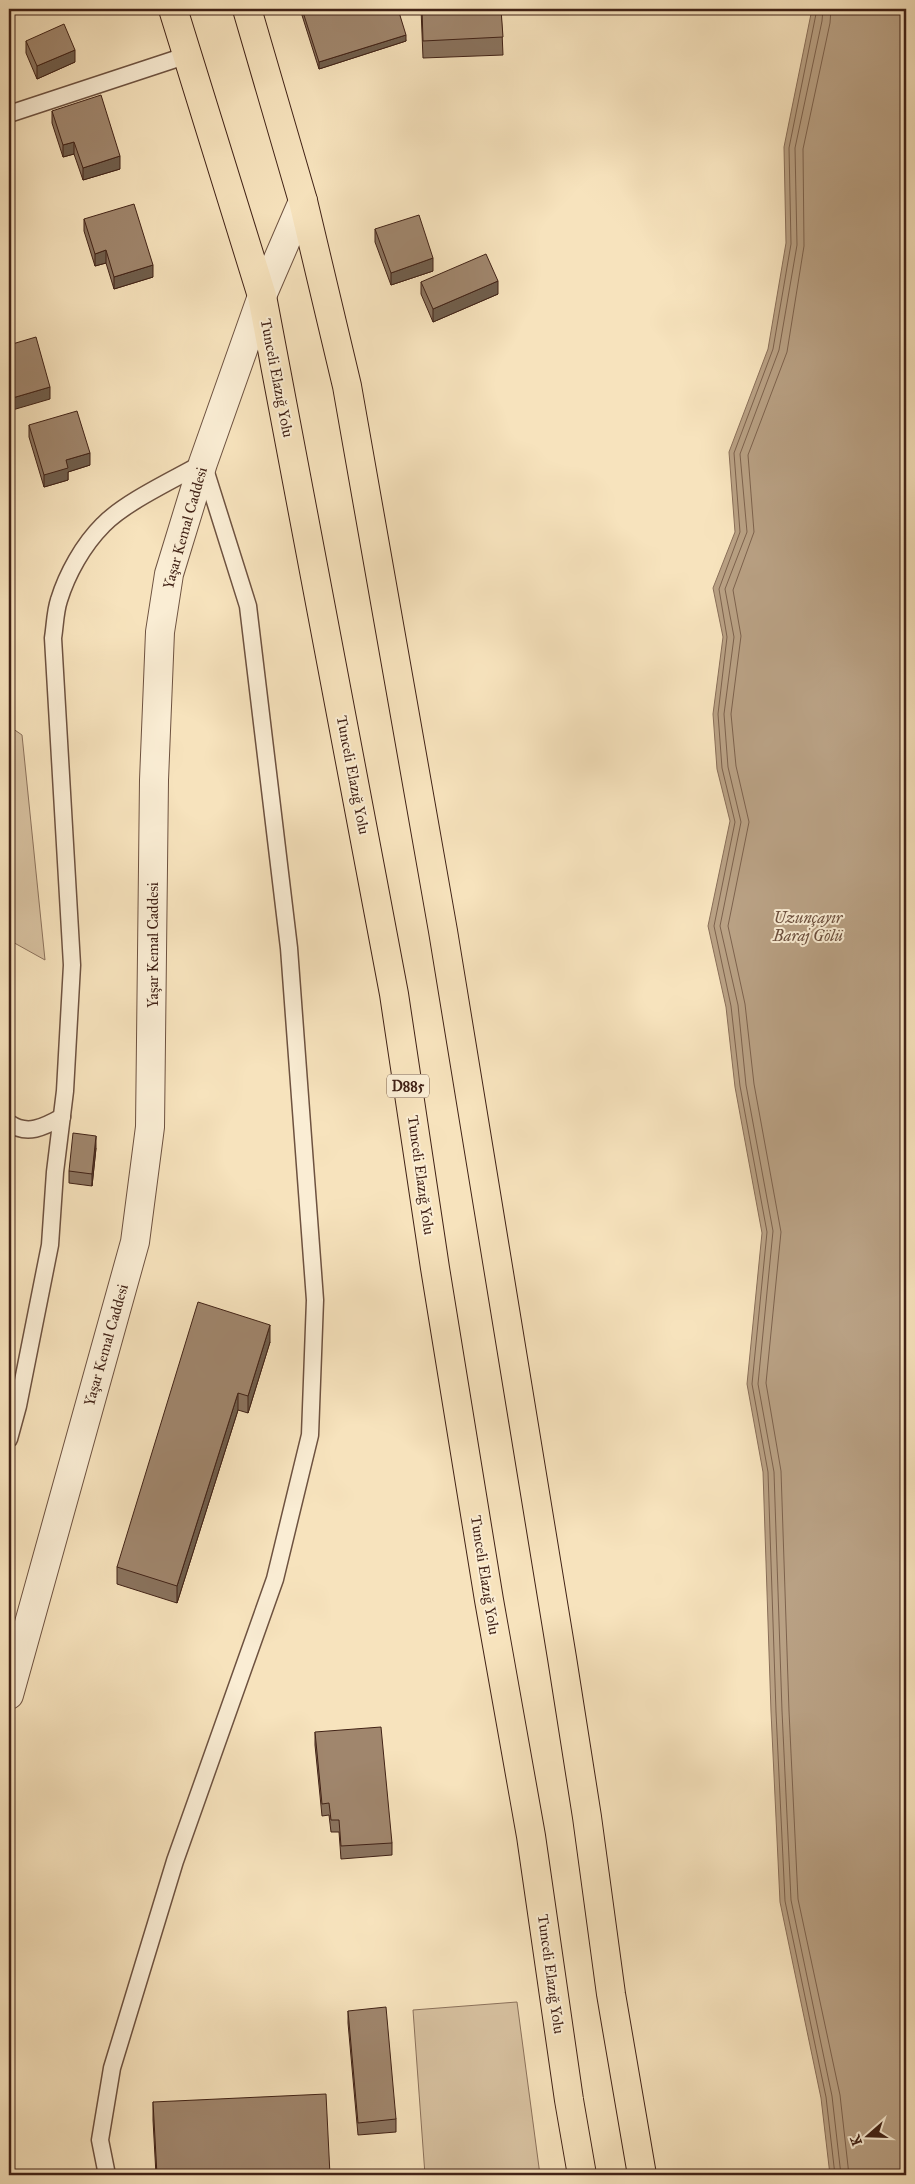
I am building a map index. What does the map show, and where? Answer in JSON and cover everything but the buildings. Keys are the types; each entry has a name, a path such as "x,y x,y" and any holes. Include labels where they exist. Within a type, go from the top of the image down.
{"main road":[{"name":"Tunceli Elazığ Yolu","path":"173,9 262,296 394,994 488,1600 531,1836 569,2100 582,2175"},
{"path":"247,9 303,201 347,386 441,921 562,1658 587,1818 611,1994 642,2175"}],"street":[{"name":"Yaşar Kemal Caddesi","path":"9,1695 135,1242 142,1197 150,1127 154,780 160,632 169,574 204,463 262,296 303,201"}],"lane":[{"path":"9,114 188,55"},
{"path":"9,1439 18,1406 50,1245 65,1091 72,965 52,638 59,601 69,574 103,524 125,508 204,463 248,606 289,948 315,1300 310,1436 275,1579 175,1860 112,2068 100,2140 107,2175"},
{"path":"9,1124 18,1130 41,1129 62,1117"}],"shaded area":[{"path":"9,726 22,735 45,960 9,940"},
{"path":"517,2002 540,2175 425,2175 413,2010"}],"water":[{"name":"Uzunçayır Baraj Gölü","path":"812,9 906,9 906,2175 830,2175 821,2098 780,1902 763,1472 747,1384 762,1233 735,1087 726,1007 708,926 730,821 717,769 713,714 723,637 713,588 735,532 729,452 768,349 786,243 784,147"}]}
